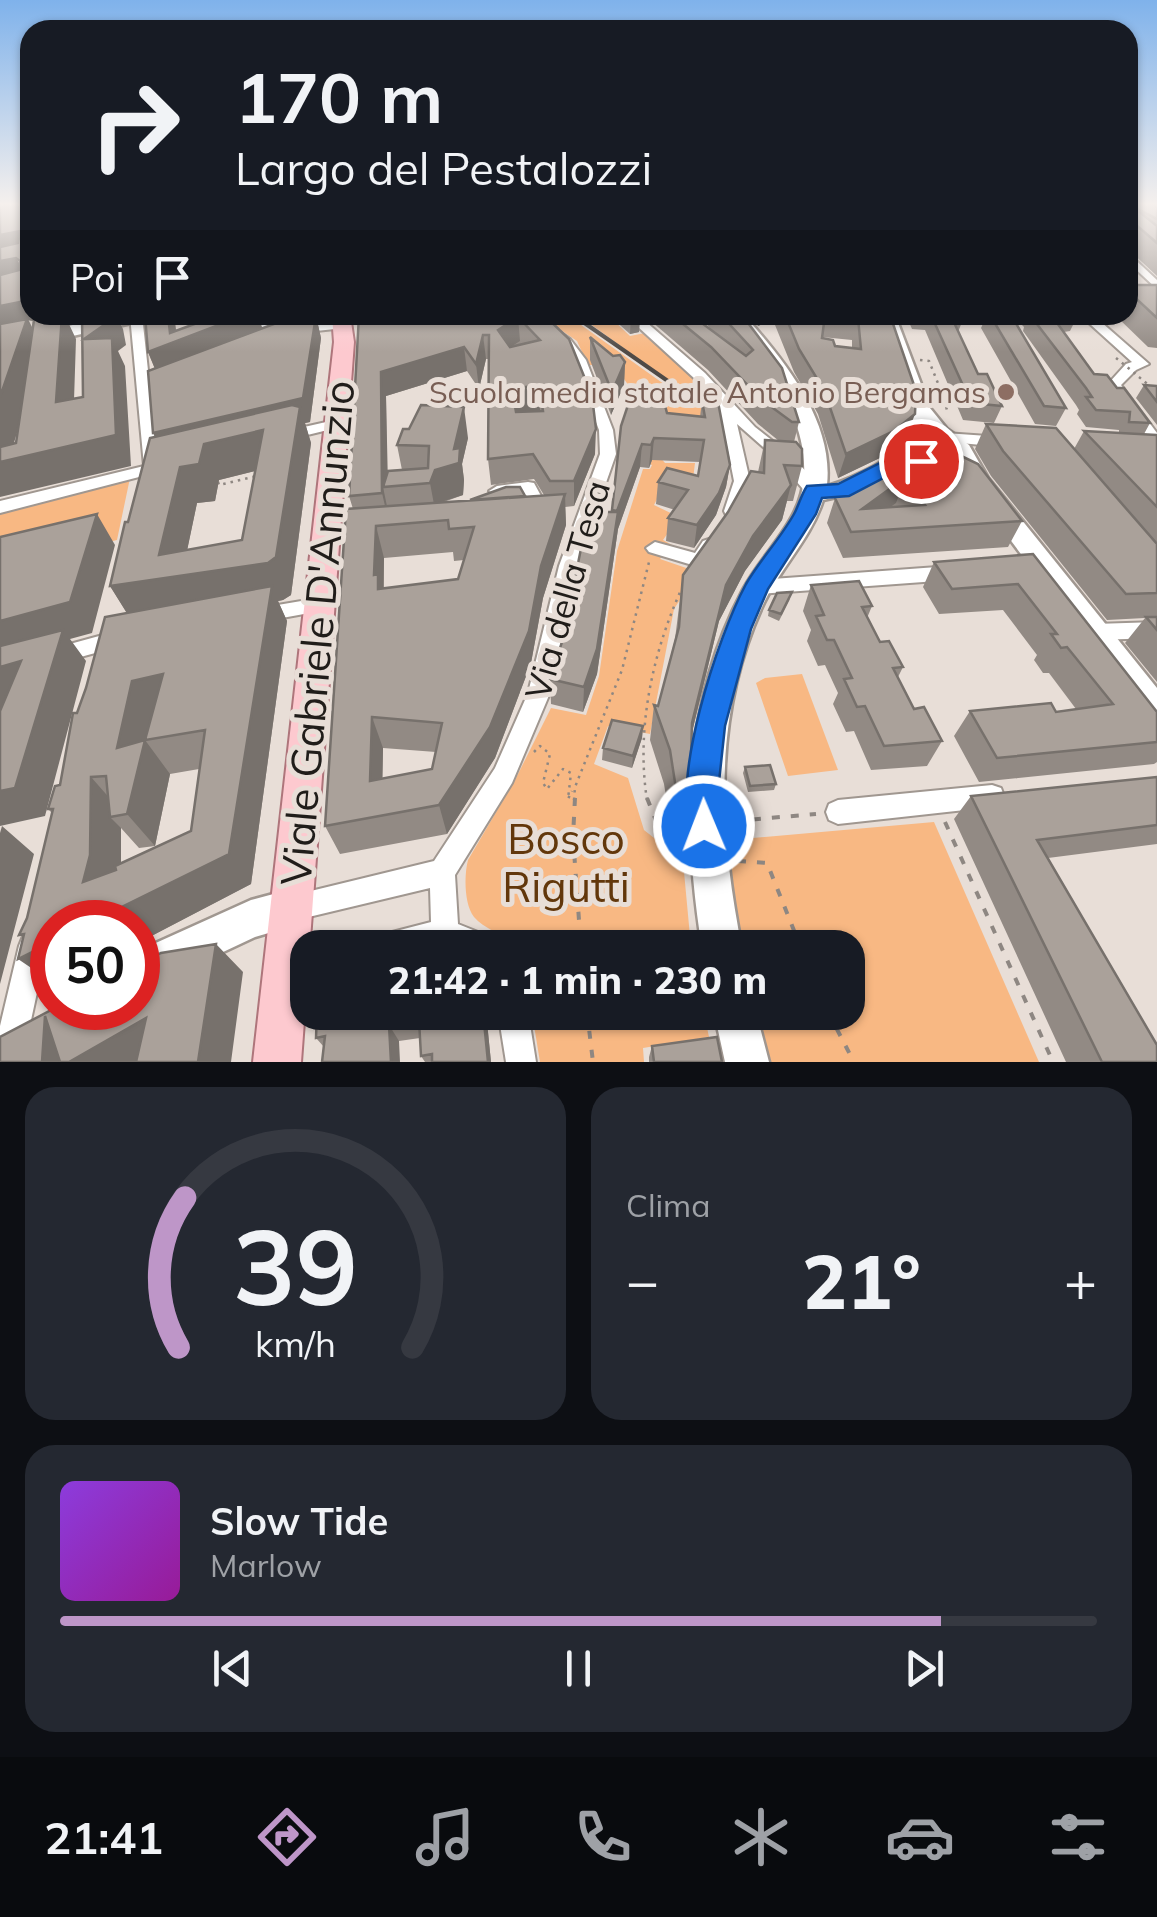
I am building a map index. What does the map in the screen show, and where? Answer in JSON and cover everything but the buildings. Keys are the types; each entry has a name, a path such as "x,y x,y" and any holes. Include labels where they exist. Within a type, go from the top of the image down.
{"main road":[{"path":"0,346 98,325"},
{"name":"Viale Gabriele D'Annunzio","path":"294,930 292,908 319,605 333,534 342,325"},
{"path":"719,930 706,854 702,791 705,758 725,670 757,587 805,514 814,491 815,466 793,394 771,357 744,325"},
{"path":"890,325 927,409 939,450 978,480 1033,567 1094,632 1157,711"},
{"path":"814,491 842,491 892,466 939,450"},
{"path":"160,962 250,919 292,908"},
{"name":"Viale Gabriele D'Annunzio","path":"278,1062 290,1001"},
{"path":"5,1050 35,1030"},
{"path":"740,1030 747,1062"}],"street":[{"path":"1138,266 1157,286"},
{"path":"0,506 155,474 151,388 141,325"},
{"path":"265,325 282,336"},
{"path":"267,342 317,325"},
{"name":"Via della Tesa","path":"442,872 504,774 539,693 568,566 564,516 608,454 606,430 574,351 540,325"},
{"path":"643,325 786,458 814,491"},
{"path":"1096,325 1140,370"},
{"path":"1139,450 1157,447 1114,385 1130,367 1155,375"},
{"path":"655,548 699,561 738,502 742,481 725,405"},
{"path":"265,441 335,424"},
{"path":"939,450 1014,442"},
{"path":"481,496 504,488 528,487 564,516"},
{"path":"524,519 564,516"},
{"path":"757,587 966,572"},
{"path":"236,619 319,605"},
{"path":"1094,632 1157,630"},
{"path":"36,662 110,640 146,634"},
{"path":"832,813 1019,793"},
{"path":"292,908 442,872 445,930"},
{"path":"5,1050 30,956"},
{"path":"517,1030 521,1062"}],"path":[{"path":"909,358 930,361 948,408 927,409"},
{"path":"1116,358 1140,370 1157,392"},
{"path":"249,472 250,478"},
{"path":"218,480 219,484 264,474"},
{"path":"529,756 540,746 550,754 543,783 547,790 563,770 571,773 568,799 622,670 642,584 655,548"},
{"path":"688,845 656,822 646,788 641,748 669,614 699,561"},
{"path":"589,751 604,755"},
{"path":"574,787 573,838 581,930"},
{"path":"718,822 832,813"},
{"path":"942,815 1053,1062"},
{"path":"737,861 767,863 795,930"},
{"path":"589,1030 592,1062"},
{"path":"837,1030 854,1062"}],"green space":[{"name":"Bosco Rigutti","path":"554,325 581,325 692,404 698,402 592,325 618,325 630,336 645,333 721,406 724,424 696,422 650,446 665,463 695,463 692,487 663,487 654,505 679,517 663,540 672,545 660,559 698,572 674,609 650,734 608,726 594,764 628,778 644,830 683,861 689,930 491,930 474,917 468,905 468,860 551,708 586,715 599,676 617,551 643,469 652,465 642,461 631,403 625,394 633,392 622,376 614,377 600,365 588,365 577,341"},
{"path":"130,478 117,540 0,569 0,511"},
{"path":"802,674 838,770 788,776 756,683 765,678"},
{"path":"934,822 1039,1062 766,1062 759,1030 865,1030 865,930 738,930 730,840"},
{"path":"535,1030 708,1030 709,1037 643,1048 644,1062 540,1062"}],"railway":[{"path":"587,325 698,402"}],"place":[{"name":"Scuola media statale Antonio Bergamas","path":"1006,392"}],"route":[{"path":"704,826 702,791 710,726 738,629 757,587 805,514 814,491 842,491 892,466 921,461"}]}
